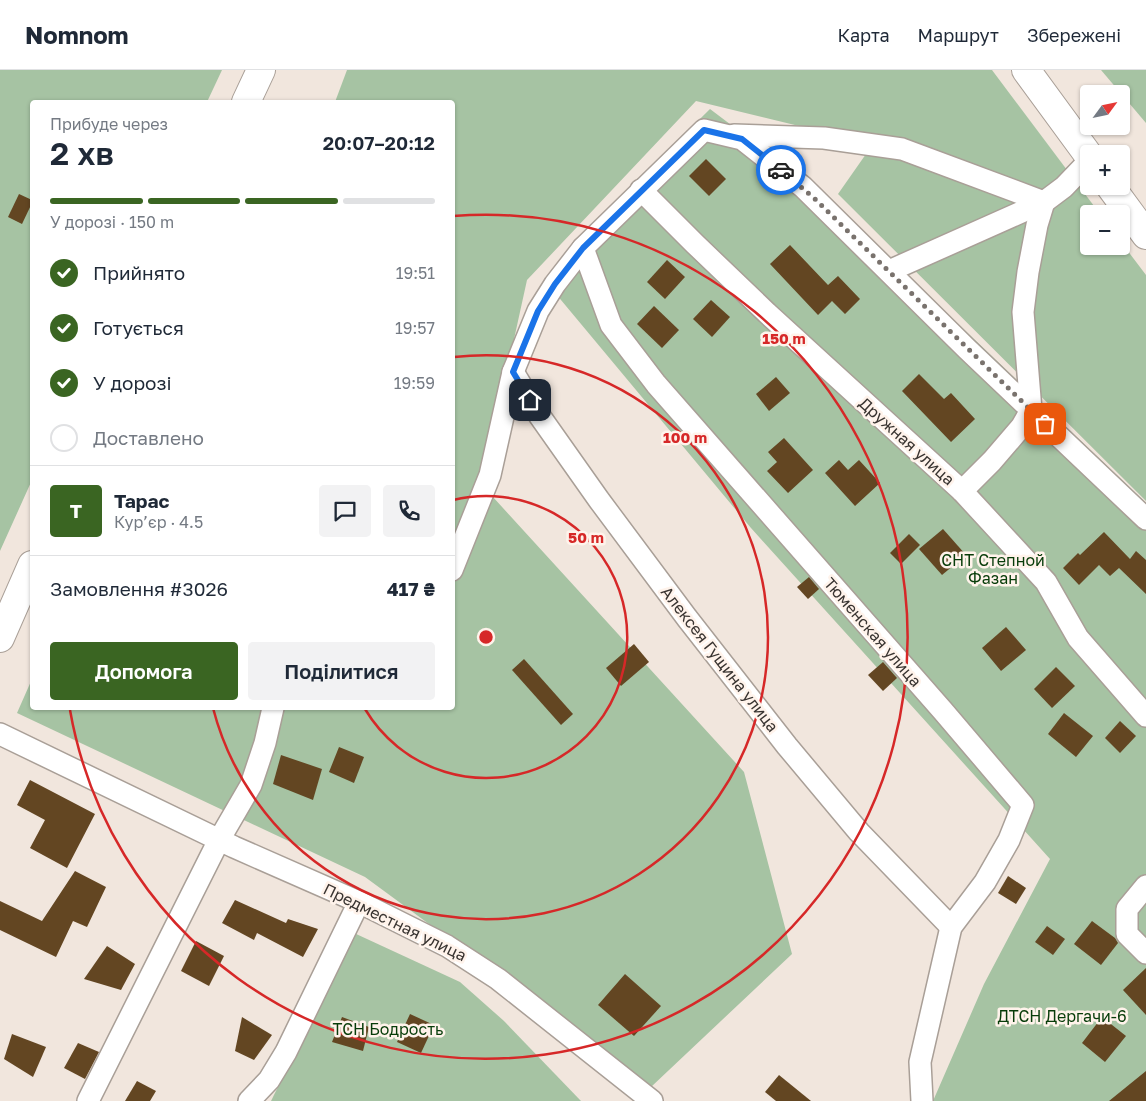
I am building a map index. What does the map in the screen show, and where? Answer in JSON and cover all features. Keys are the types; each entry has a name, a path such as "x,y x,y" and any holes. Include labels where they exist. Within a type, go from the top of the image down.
{"main road":[{"path":"247,100 261,70"},
{"path":"1026,70 1081,145"},
{"path":"1117,195 1146,235"},
{"path":"0,638 30,570"}],"street":[{"path":"455,562 490,475 513,372 538,311 555,284 583,248 704,130 742,139 802,187 1146,519"},
{"path":"724,135 824,138 902,149 1044,202"},
{"path":"889,271 1044,202 1064,187 1080,170"},
{"name":"Дружная улица","path":"641,190 767,312 962,491 1046,582 1078,638 1146,716"},
{"path":"962,491 992,461 1022,426 1031,410 1023,312 1028,272 1037,225 1044,202"},
{"name":"Тюменская улица","path":"583,248 611,325 656,384 1023,805 1009,840 985,882 951,927"},
{"name":"Алексея Гущина улица","path":"513,372 539,415 599,500 687,618 781,738 859,832 951,927"},
{"path":"88,1101 218,840 251,785 265,743 273,710"},
{"name":"Предместная улица","path":"0,734 218,840 359,902 447,946 468,958 506,985 652,1101"},
{"path":"1146,886 1127,909 1127,934 1146,954"},
{"path":"250,1101 269,1080 286,1052 359,902"},
{"path":"922,1101 920,1062 951,927"}],"green space":[{"path":"0,70 222,70 208,100 30,100 30,484 0,551"},
{"path":"347,70 992,70 1080,187 1080,195 1086,195 1093,205 1080,205 1080,255 1130,254 1146,275 1146,501 838,194 873,144 696,101 527,280 482,485 744,772 792,954 651,1087 365,877 17,713 30,684 30,710 455,710 455,100 336,100"},
{"path":"1101,70 1146,70 1146,123 1130,104 1130,85 1114,85"},
{"name":"СНТ Степной Фазан","path":"710,109 821,193 1146,503 1146,1101 933,1101 984,984 1050,859 751,528 546,282 567,251"},
{"name":"ТСН Бодрость","path":"354,933 460,982 504,1021 581,1101 271,1101"}],"building":[{"path":"706,159 726,179 709,196 689,176"},
{"path":"19,194 30,199 30,207 22,224 8,217"},
{"path":"790,245 828,285 838,276 860,299 845,314 832,301 818,315 770,264"},
{"path":"667,260 685,277 665,299 647,282"},
{"path":"711,300 730,317 712,337 693,319"},
{"path":"654,306 679,330 662,348 637,324"},
{"path":"919,374 944,399 951,393 975,419 951,442 902,391"},
{"path":"776,377 790,393 769,411 756,394"},
{"path":"784,438 813,470 788,493 767,471 777,462 768,452"},
{"path":"839,460 848,470 859,460 880,483 855,506 825,473"},
{"path":"943,529 966,555 942,575 919,549"},
{"path":"1104,532 1130,559 1136,551 1146,560 1146,594 1119,568 1110,576 1099,565 1079,585 1063,568"},
{"path":"909,534 920,545 901,564 890,553"},
{"path":"809,577 819,589 808,599 797,587"},
{"path":"1006,627 1026,650 1001,671 982,648"},
{"path":"634,644 649,662 621,686 606,668"},
{"path":"524,659 573,714 561,725 512,670"},
{"path":"883,662 897,678 883,691 868,675"},
{"path":"1056,667 1075,686 1052,708 1034,689"},
{"path":"1064,713 1093,736 1076,757 1048,734"},
{"path":"1120,721 1136,736 1120,753 1105,738"},
{"path":"339,747 364,757 354,783 329,772"},
{"path":"281,755 322,769 313,800 273,784"},
{"path":"30,780 95,814 67,868 30,848 45,820 17,805"},
{"path":"75,871 106,887 87,927 73,921 56,957 0,930 0,901 42,921"},
{"path":"1008,876 1026,888 1016,904 998,893"},
{"path":"235,900 286,923 288,919 318,929 303,957 257,933 254,940 222,923"},
{"path":"1092,921 1115,938 1118,943 1101,965 1074,944"},
{"path":"1047,926 1065,939 1053,955 1035,942"},
{"path":"196,941 224,956 209,986 181,971"},
{"path":"107,946 135,964 121,990 84,979"},
{"path":"1146,968 1146,1015 1123,990"},
{"path":"625,974 661,1006 634,1036 598,1005"},
{"path":"410,1014 434,1025 421,1053 397,1042"},
{"path":"242,1017 272,1035 254,1060 235,1051"},
{"path":"342,1017 369,1027 363,1051 332,1042"},
{"path":"1102,1017 1126,1036 1105,1062 1082,1043"},
{"path":"12,1034 46,1047 33,1077 4,1059"},
{"path":"78,1043 99,1052 85,1079 64,1068"},
{"path":"1146,1071 1146,1101 1109,1101"},
{"path":"779,1075 811,1101 776,1101 765,1092"},
{"path":"137,1081 156,1091 150,1101 125,1101"}],"way so far":[{"path":"781,170 815,199 1045,424"}],"route":[{"path":"530,400 513,372 538,311 555,284 583,248 704,130 742,139 781,170"}],"park label":[{"name":"ДТСН Дергачи-6","path":"1062,1016"}]}
